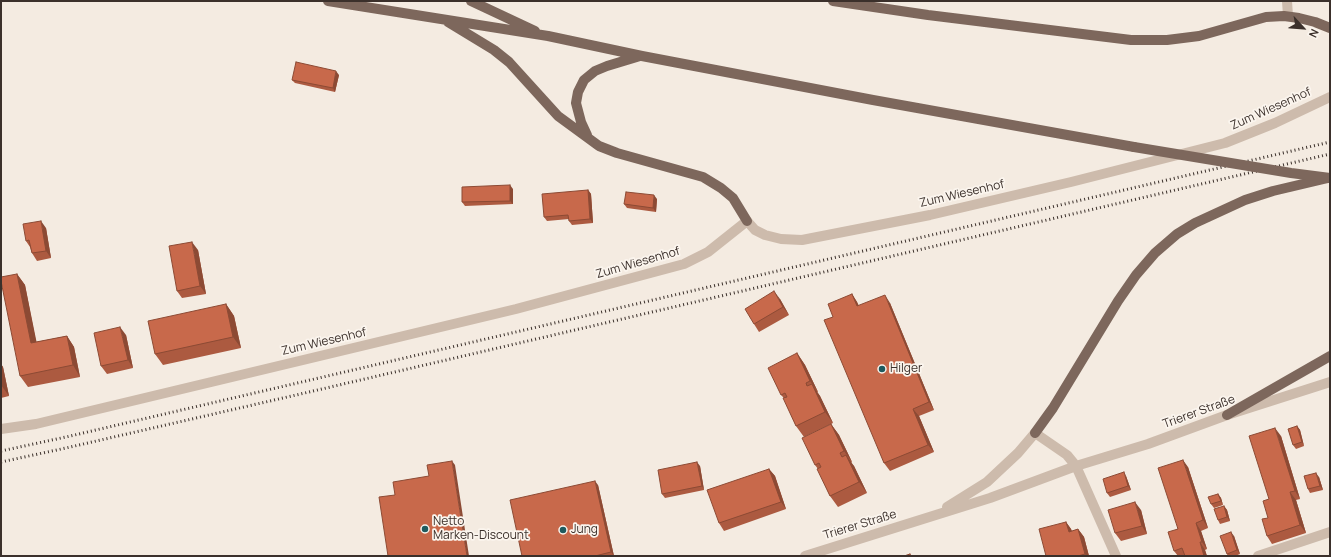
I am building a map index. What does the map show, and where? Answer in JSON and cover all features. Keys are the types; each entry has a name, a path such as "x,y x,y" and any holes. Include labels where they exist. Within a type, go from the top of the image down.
{"main road":[{"path":"328,1 548,36 642,56 1134,147 1330,178"},
{"path":"471,1 548,36"},
{"path":"833,1 928,16 1131,40 1167,40 1199,36 1266,17 1288,16 1314,22 1330,28"},
{"path":"442,19 494,50 509,62 558,116 598,146 617,153 703,177 721,188 733,198 747,221"},
{"path":"588,137 581,122 576,103 578,92 584,80 596,71 607,66 642,56"},
{"path":"1291,173 1330,184"},
{"path":"1035,434 1054,408 1118,301 1136,274 1155,253 1177,234 1195,223 1245,200 1273,191 1330,178"},
{"path":"1227,415 1330,356"}],"street":[{"path":"1287,1 1288,16"},
{"name":"Zum Wiesenhof","path":"1,429 36,424 516,309 684,264 708,252 747,221 756,230 765,235 781,240 802,240 930,215 1071,182 1225,143 1275,123 1330,97"},
{"name":"Trierer Straße","path":"805,556 990,498 1076,466 1148,444 1227,415 1330,382"},
{"path":"1035,434 1067,455 1076,466 1116,556"},
{"name":"Trierer Straße","path":"922,520 957,502 987,482 1018,453 1035,434"},
{"path":"1258,556 1330,532"}],"building":[{"path":"296,62 336,71 333,88 292,80"},
{"path":"510,185 510,201 462,202 462,187"},
{"path":"588,190 590,219 569,221 568,215 544,217 542,194"},
{"path":"626,192 654,195 653,208 624,204"},
{"path":"41,221 46,251 32,253 29,240 26,241 23,224"},
{"path":"192,242 200,286 177,291 169,246"},
{"path":"17,274 31,343 67,336 73,365 20,376 1,281 1,277"},
{"path":"774,291 783,307 754,324 745,309"},
{"name":"Hilger","path":"852,294 857,306 885,295 929,402 913,409 928,445 884,463 824,320 833,317 828,304"},
{"path":"226,304 233,337 155,354 148,321"},
{"path":"120,327 128,360 101,366 94,333"},
{"path":"797,353 810,381 806,383 807,386 812,384 825,412 796,426 783,398 787,397 785,393 781,395 768,368"},
{"path":"831,424 844,451 840,453 842,457 846,455 859,482 830,496 817,469 821,467 819,463 815,465 802,438"},
{"path":"1297,426 1302,442 1293,445 1288,429"},
{"path":"1275,428 1295,491 1290,492 1300,525 1267,536 1262,519 1268,518 1263,501 1269,499 1249,436"},
{"path":"1183,460 1203,520 1196,523 1202,542 1200,542 1204,556 1185,556 1182,548 1174,551 1168,532 1178,529 1158,468"},
{"name":"Netto Marken-Discount","path":"452,461 467,556 388,556 379,497 395,495 393,482 429,476 427,465"},
{"path":"697,462 702,486 662,494 658,470"},
{"path":"769,469 781,502 719,523 707,490"},
{"path":"1124,472 1128,486 1107,493 1103,479"},
{"path":"1316,473 1320,486 1308,489 1304,476"},
{"name":"Jung","path":"595,481 611,552 595,556 522,556 510,500"},
{"path":"1218,494 1221,501 1211,504 1208,497"},
{"path":"1135,502 1142,526 1115,533 1108,510"},
{"path":"1224,506 1227,517 1218,520 1214,509"},
{"path":"1066,522 1069,532 1078,529 1085,554 1078,556 1046,556 1039,529"},
{"path":"1231,532 1237,550 1227,554 1220,536"}],"railway":[{"path":"1,451 1330,142"},
{"path":"1,462 309,392 1330,154"}],"place":[{"name":"Hilger","path":"882,369"},
{"name":"Netto Marken-Discount","path":"425,529"},
{"name":"Jung","path":"563,530"}]}
